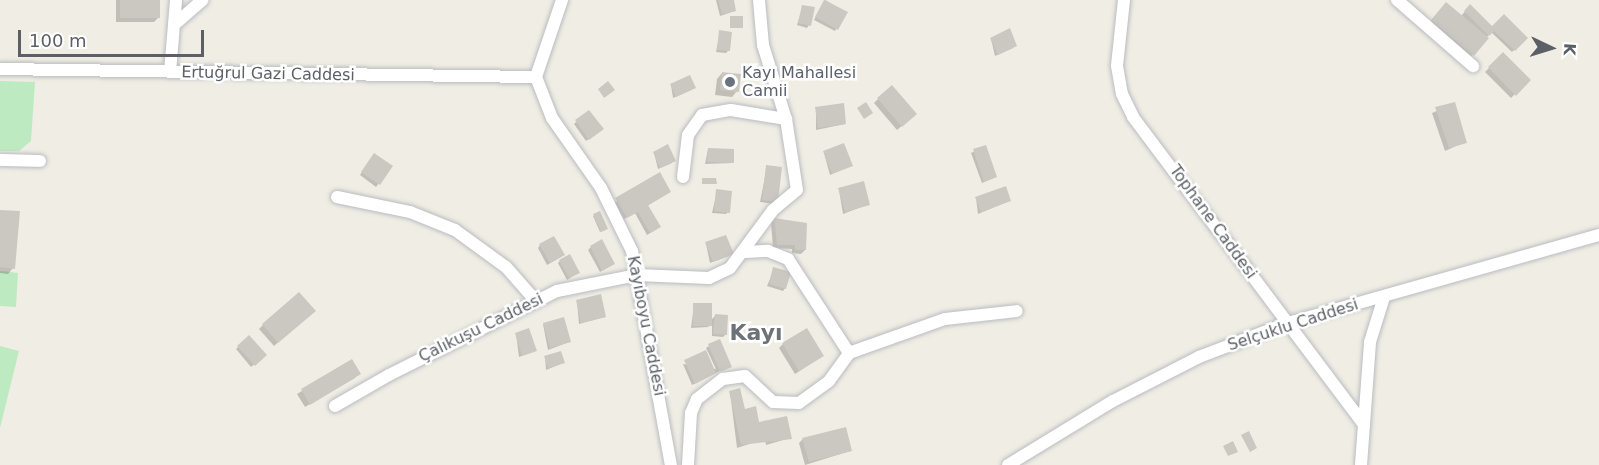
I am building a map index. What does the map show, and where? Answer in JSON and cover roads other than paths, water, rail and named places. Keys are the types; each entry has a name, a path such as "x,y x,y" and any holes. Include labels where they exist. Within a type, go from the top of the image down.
{"street":[{"path":"170,72 176,23 176,0"},
{"path":"176,23 202,0"},
{"path":"536,77 562,0"},
{"path":"683,177 688,135 702,115 731,110 786,119 763,45 759,0"},
{"name":"Tophane Caddesi","path":"1124,0 1117,66 1122,93 1133,117 1364,425"},
{"path":"1397,0 1473,66"},
{"name":"Ertuğrul Gazi Caddesi","path":"0,69 536,77"},
{"name":"Kayıboyu Caddesi","path":"536,77 552,118 621,223 637,274 671,465"},
{"name":"Çalıkuşu Caddesi","path":"335,406 535,300 582,285 637,274 709,278 721,275 746,252 764,221 797,190 786,119"},
{"path":"0,160 40,161"},
{"path":"337,197 410,212 455,230 506,267 535,300"},
{"name":"Selçuklu Caddesi","path":"1008,465 1165,372 1288,323 1599,235"},
{"path":"746,252 768,251 788,259 849,352"},
{"path":"1361,465 1370,342 1384,297"},
{"path":"688,465 691,413 697,399 711,386 735,375 746,376 773,402 799,403 835,375 849,352 945,318 1017,311"}],"place":[{"name":"Kayı Mahallesi Camii","path":"730,82"}],"district":[{"name":"Kayı","path":"756,333"}]}
